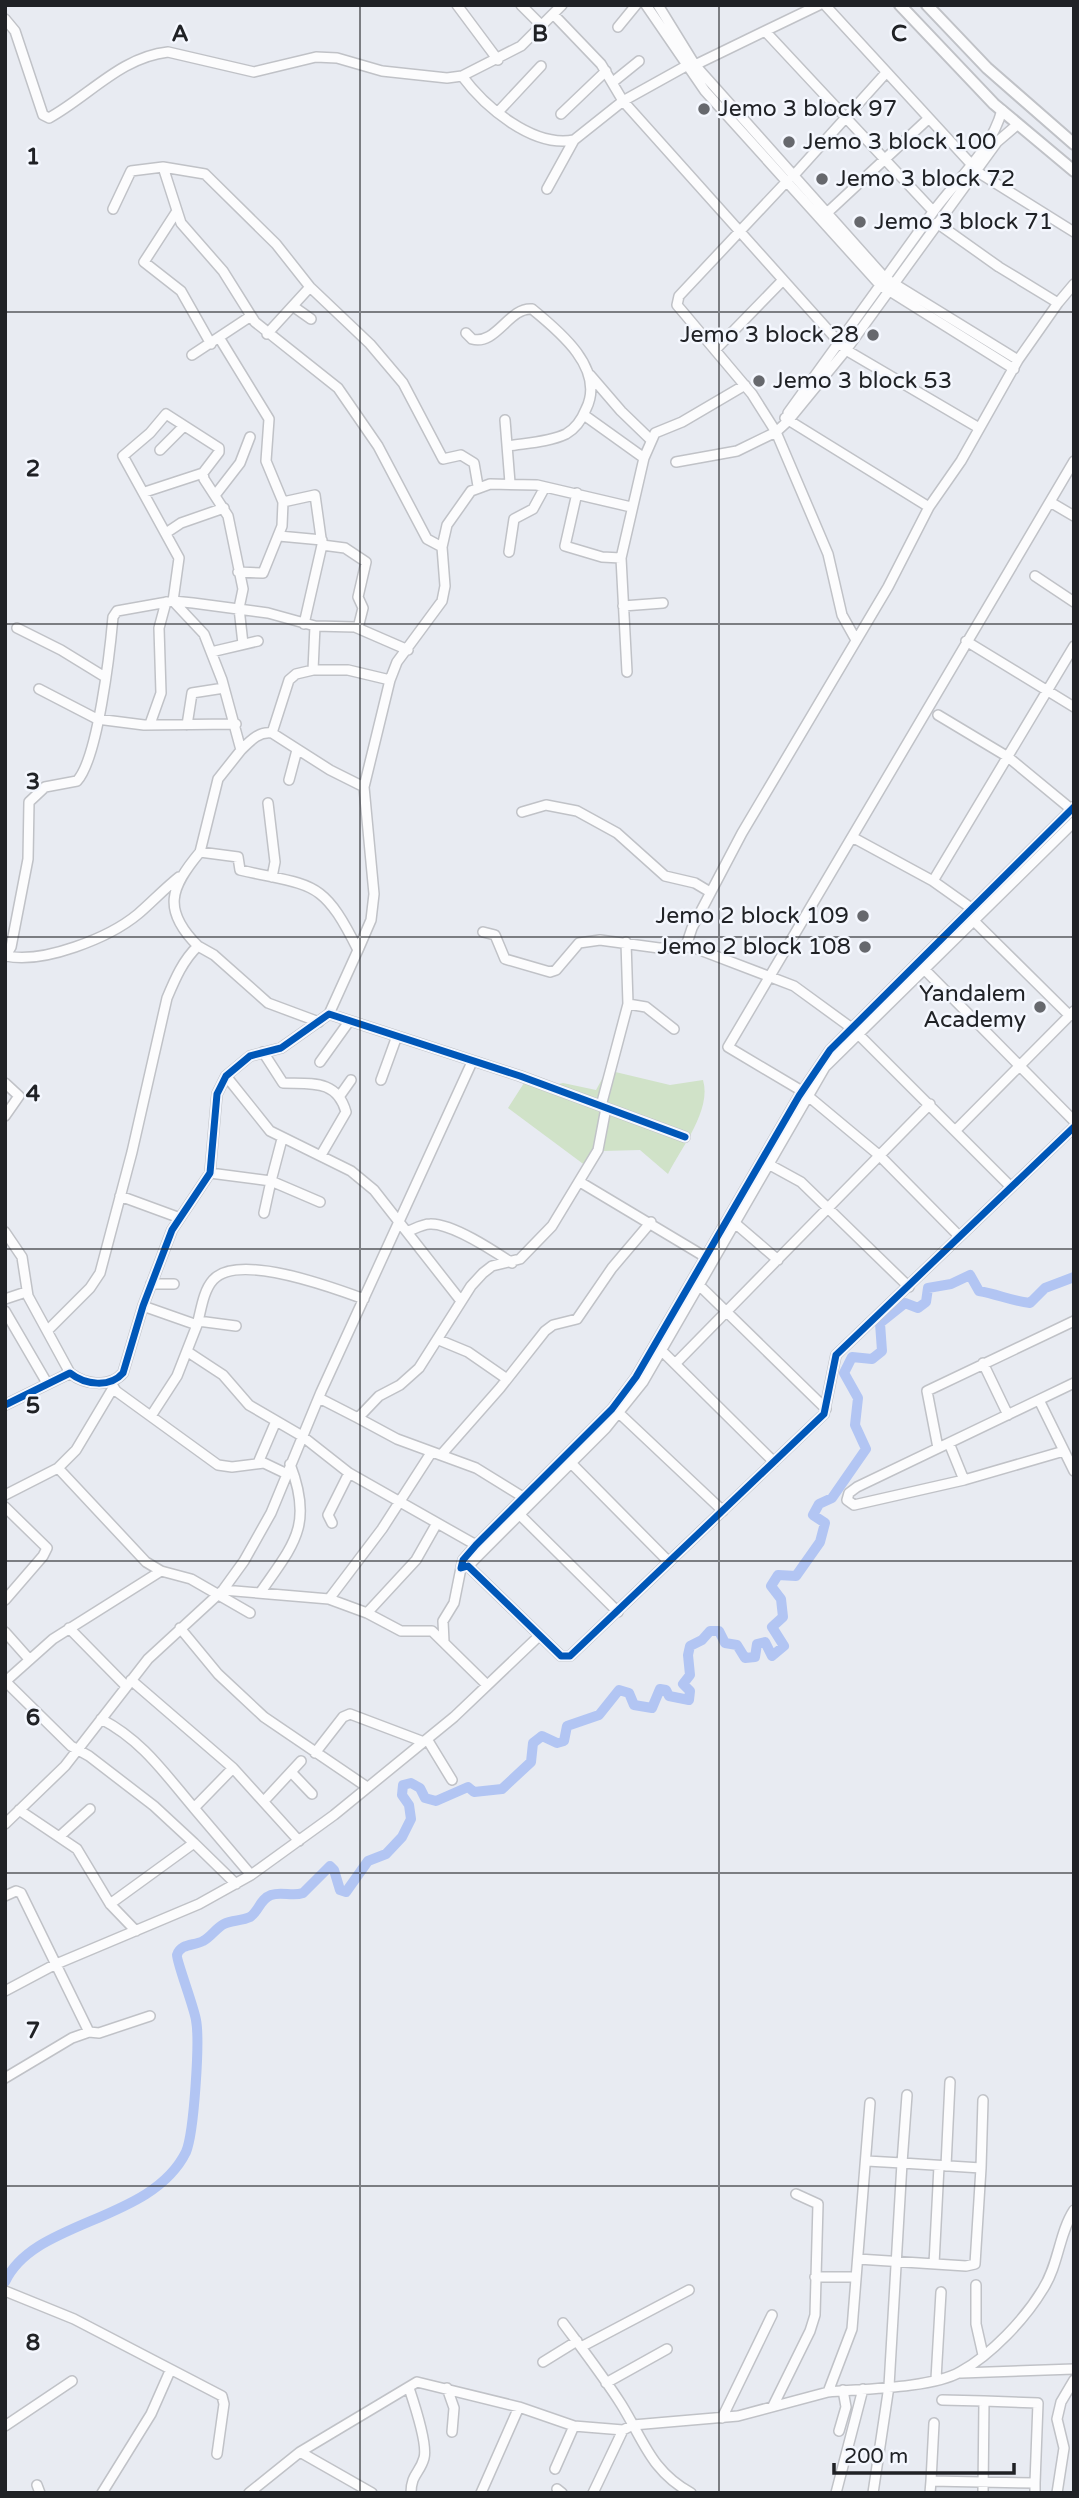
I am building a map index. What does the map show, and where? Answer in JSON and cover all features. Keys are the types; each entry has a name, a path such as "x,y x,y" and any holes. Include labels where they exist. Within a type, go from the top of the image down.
{"main road":[{"path":"900,5 1002,110 1074,170"},
{"path":"926,5 987,68 1074,144"},
{"path":"974,82 987,68"}],"street":[{"path":"457,5 498,60"},
{"path":"521,5 541,25"},
{"path":"5,19 15,30 35,94 46,118 78,100 124,66 156,53 184,53 254,72 316,57 337,58 382,71 447,78 462,76 521,46 562,5"},
{"path":"618,27 636,5"},
{"path":"646,5 690,66 886,285 1016,364"},
{"path":"658,5 690,66"},
{"path":"547,189 574,140 623,101 819,5"},
{"path":"825,5 885,74 974,168 1074,232"},
{"path":"554,15 606,71 623,101 846,350 979,428"},
{"path":"765,31 883,161 933,211"},
{"path":"613,82 639,61"},
{"path":"498,112 541,65"},
{"path":"561,114 606,71"},
{"path":"856,639 842,615 828,554 773,431 745,385 679,311 677,300 885,74"},
{"path":"462,76 473,91 498,112 544,140 574,140"},
{"path":"974,168 997,129 1002,110"},
{"path":"828,212 928,120"},
{"path":"924,234 933,211 959,186 1002,136 1018,124"},
{"path":"163,167 181,223 223,271 251,316 267,334 338,388 378,446 427,539 442,547"},
{"path":"113,209 131,171 163,167 205,174 276,244 310,287 370,344 403,383 443,459 461,455 474,463 478,486"},
{"path":"786,419 838,342 924,234 937,223 959,186"},
{"path":"805,192 828,212 886,285"},
{"path":"177,211 144,262 181,291 269,419 266,461 283,502 279,536 263,573 238,572"},
{"path":"937,223 999,267 1058,303"},
{"path":"715,351 783,280"},
{"path":"687,946 692,928 710,892 793,742 892,580 929,507 944,489 1016,364 1074,284"},
{"path":"676,462 737,451 773,431 846,350 886,285"},
{"path":"267,334 310,287"},
{"path":"294,307 311,319"},
{"path":"466,333 472,339 484,339 523,309 532,309 566,339 587,371 621,411 651,440"},
{"path":"192,355 251,316"},
{"path":"508,446 567,433 584,415 590,394 587,371"},
{"path":"627,672 621,558 631,507 651,440 655,433 682,422 745,385"},
{"path":"145,492 203,472 219,452 219,448 163,414 150,433 123,456 179,558 170,602 159,628 161,692 150,724"},
{"path":"584,415 644,458"},
{"path":"786,419 929,507"},
{"path":"505,420 510,483"},
{"path":"160,450 183,427"},
{"path":"216,494 240,463 250,437"},
{"path":"959,1236 880,1156 805,1094 728,1047 1074,461"},
{"path":"203,472 204,479 224,508 243,589 239,608 243,644"},
{"path":"5,1495 58,1468 75,1450 112,1386 123,1373 151,1284 180,1219 210,1173 217,1094 226,1076 239,1063 263,1052 281,1048 329,1014 371,920 374,894 365,787 390,680 397,662 442,601 445,586 442,547 447,525 478,486 510,483 545,487 631,507"},
{"path":"509,552 514,519 533,509 545,487"},
{"path":"577,493 565,546 602,557 621,558"},
{"path":"283,502 314,495 322,543 304,624"},
{"path":"1050,502 1074,516"},
{"path":"166,533 181,523 224,508"},
{"path":"279,536 345,548 366,562 358,597 363,608 358,628"},
{"path":"1035,576 1074,602"},
{"path":"365,787 297,750 272,733 265,732 241,750 218,779 200,852 180,876 136,916 84,943 28,958 6,956 28,859 29,802 45,788 72,783 80,778 91,750 117,611 170,602 239,608 315,626 358,628 408,650"},
{"path":"170,602 204,634 236,724 241,750"},
{"path":"623,606 663,603"},
{"path":"313,670 315,626"},
{"path":"17,628 61,650 105,677"},
{"path":"211,652 258,641"},
{"path":"966,642 1048,688 1074,707"},
{"path":"933,881 1074,646"},
{"path":"272,733 289,680 296,674 313,670 348,670 390,680"},
{"path":"187,725 192,693 224,688"},
{"path":"38,689 97,719 150,724 236,724"},
{"path":"444,1642 443,1620 454,1603 464,1564 476,1545 523,1497 603,1425 620,1414 663,1352 701,1287 720,1242 830,1050 855,1032 925,970 974,921 1073,808 1008,757 938,715"},
{"path":"289,780 297,750"},
{"path":"268,803 275,862 272,877"},
{"path":"522,812 546,805 577,811 617,833 665,876 699,884 710,892"},
{"path":"855,1032 971,908 1005,884 1074,822"},
{"path":"852,836 933,881 971,908"},
{"path":"200,852 238,857 240,870 311,886 326,895 338,911 358,950"},
{"path":"180,876 174,896 175,916 198,946 214,955 268,1003 319,1022"},
{"path":"955,1131 1072,1013 974,921"},
{"path":"484,932 495,935 505,958 550,972 556,970 574,947 584,940 626,942 659,947 687,946 794,986 855,1032 1010,1186"},
{"path":"358,1418 379,1396 411,1377 439,1340 461,1301 483,1273 498,1264 512,1263 529,1252 552,1226 580,1182 601,1143 603,1107 628,1004 626,942"},
{"path":"48,1330 90,1288 100,1273 167,998 176,976 198,946"},
{"path":"925,970 1074,1121"},
{"path":"628,1004 646,1007 674,1029"},
{"path":"329,1014 348,1023 520,1076 685,1137"},
{"path":"320,1062 348,1023"},
{"path":"381,1080 397,1036"},
{"path":"263,1052 283,1083 313,1082 334,1088 346,1112 321,1155"},
{"path":"5,1824 65,1766 128,1683 180,1628 221,1592 271,1513 302,1436 472,1062"},
{"path":"226,1076 254,1115 282,1139 352,1171 374,1190 409,1231 461,1301"},
{"path":"339,1097 351,1080"},
{"path":"5,1083 19,1096 5,1116"},
{"path":"464,1564 521,1516 572,1464 603,1425 636,1377 706,1258 736,1224 770,1165 805,1094"},
{"path":"675,1364 930,1104"},
{"path":"464,1564 539,1636 561,1656 567,1658 618,1612 826,1409 836,1355 1074,1127"},
{"path":"264,1213 282,1139"},
{"path":"770,1165 800,1182 909,1287"},
{"path":"210,1173 271,1181 320,1202"},
{"path":"580,1182 706,1258"},
{"path":"120,1196 180,1219"},
{"path":"329,1599 400,1503 411,1480 507,1379 545,1331 553,1325 577,1319 612,1268 650,1222"},
{"path":"409,1231 425,1224 438,1224 486,1246 512,1263"},
{"path":"736,1224 778,1260"},
{"path":"5,1232 22,1256 26,1292 70,1373 76,1378 112,1386 218,1465 232,1467 258,1463 287,1474"},
{"path":"151,1416 188,1352 207,1289 213,1280 229,1271 268,1272 296,1277 364,1299"},
{"path":"151,1284 174,1284"},
{"path":"701,1287 826,1409"},
{"path":"5,1299 26,1292"},
{"path":"143,1306 198,1323 236,1326"},
{"path":"5,1311 47,1383"},
{"path":"938,1448 927,1391 1074,1321"},
{"path":"439,1340 468,1352 507,1379"},
{"path":"188,1352 202,1359 223,1376 249,1405 302,1436 349,1473 476,1545"},
{"path":"663,1352 774,1462"},
{"path":"983,1363 1008,1415"},
{"path":"6,1404 70,1373"},
{"path":"1064,1451 964,1480 849,1503 847,1497 857,1487 1074,1383"},
{"path":"319,1398 380,1432 476,1468 523,1497"},
{"path":"1039,1400 1074,1471"},
{"path":"620,1414 723,1511"},
{"path":"258,1463 276,1422"},
{"path":"949,1443 964,1480"},
{"path":"260,1593 293,1547 299,1529 298,1492 290,1464"},
{"path":"572,1464 669,1562"},
{"path":"58,1468 132,1549 161,1571 191,1579 221,1592 250,1613"},
{"path":"332,1522 328,1514 349,1473"},
{"path":"5,1507 47,1548 5,1600"},
{"path":"521,1516 618,1612"},
{"path":"367,1612 416,1560 437,1523"},
{"path":"161,1571 69,1628 6,1680 53,1730 153,1806 236,1884"},
{"path":"221,1592 329,1599 367,1612 401,1631 430,1630 487,1685"},
{"path":"69,1628 128,1683 233,1768 299,1841"},
{"path":"180,1628 242,1697 264,1717 367,1787"},
{"path":"5,1632 29,1659"},
{"path":"5,1991 54,1965 136,1931 251,1875 299,1841 426,1741 539,1636"},
{"path":"315,1753 343,1717 350,1714 426,1741 452,1780"},
{"path":"101,1719 144,1748 251,1875"},
{"path":"264,1801 301,1761"},
{"path":"194,1808 233,1768"},
{"path":"291,1772 312,1794"},
{"path":"60,1836 90,1809"},
{"path":"19,1810 77,1849 110,1904 136,1931"},
{"path":"110,1904 194,1843"},
{"path":"5,1896 16,1891 21,1893 54,1965 77,2002 89,2032"},
{"path":"5,2078 61,2044 89,2032 99,2033 150,2015"},
{"path":"934,2264 950,2082"},
{"path":"873,2493 889,2386 906,2095"},
{"path":"858,2259 971,2266 977,2261 983,2100"},
{"path":"828,2392 852,2329 870,2103"},
{"path":"867,2161 981,2168"},
{"path":"773,2406 813,2323 817,2202 796,2194"},
{"path":"959,2373 983,2355 1043,2290 1057,2261 1074,2210"},
{"path":"815,2277 856,2277"},
{"path":"975,2285 976,2324 983,2355"},
{"path":"543,2362 689,2290"},
{"path":"5,2291 94,2328 224,2399 217,2454"},
{"path":"936,2379 941,2292"},
{"path":"722,2418 772,2315"},
{"path":"563,2323 606,2383 655,2466 667,2478 691,2493"},
{"path":"606,2383 667,2349"},
{"path":"250,2493 300,2452 421,2382 519,2407 574,2426 623,2430 633,2425 722,2418 828,2392 889,2386 959,2373 1074,2369"},
{"path":"102,2493 151,2414 170,2371"},
{"path":"1057,2493 1069,2448 1057,2419 1060,2402 1074,2380"},
{"path":"5,2426 72,2381"},
{"path":"409,2388 425,2449 424,2460 412,2476 411,2493"},
{"path":"447,2388 454,2408 452,2432"},
{"path":"836,2493 863,2389"},
{"path":"839,2431 846,2407 843,2390"},
{"path":"931,2481 984,2482 1035,2488 1038,2403 942,2400"},
{"path":"983,2493 984,2402"},
{"path":"481,2493 519,2407"},
{"path":"930,2493 934,2423"},
{"path":"555,2469 574,2426"},
{"path":"593,2493 623,2430"},
{"path":"300,2452 372,2493"}],"green space":[{"path":"607,1070 670,1085 703,1080 705,1092 699,1116 668,1174 640,1150 603,1151 586,1166 508,1108 524,1083 544,1087 563,1083 596,1090"}],"waterway":[{"path":"5,2282 20,2261 41,2245 147,2193 169,2175 186,2152 194,2107 197,2031 195,2014 177,1959 181,1948 203,1941 224,1924 250,1917 264,1899 271,1895 303,1893 330,1866 334,1870 340,1890 346,1892 368,1861 386,1854 402,1837 411,1819 409,1805 402,1795 403,1785 411,1783 420,1788 425,1798 436,1801 468,1787 474,1792 502,1789 531,1762 533,1743 542,1736 557,1743 564,1741 567,1726 599,1715 619,1690 629,1693 634,1705 652,1708 660,1689 666,1690 669,1696 689,1700 690,1691 683,1684 690,1675 690,1646 702,1640 710,1631 719,1631 725,1643 737,1645 745,1658 755,1657 757,1644 765,1642 772,1656 784,1646 772,1627 783,1617 781,1599 771,1586 778,1575 796,1576 820,1542 825,1523 813,1515 819,1504 832,1498 866,1449 855,1425 858,1398 844,1373 852,1357 872,1359 882,1351 880,1323 905,1303 918,1308 926,1302 928,1288 951,1284 970,1275 979,1291 1030,1303 1045,1288 1074,1277"}],"cycle path":[{"path":"1074,807 830,1050 799,1096 636,1377 612,1409 476,1545 463,1560 461,1568 468,1566 561,1656 570,1656 824,1414 836,1355 1074,1127"},
{"path":"5,1405 70,1373 97,1383 111,1381 123,1373 143,1306 172,1230 210,1173 217,1094 226,1076 250,1056 281,1048 329,1014 520,1076 685,1137"}],"place":[{"name":"Jemo 3 block 97","path":"704,109"},
{"name":"Jemo 3 block 100","path":"789,142"},
{"name":"Jemo 3 block 72","path":"822,179"},
{"name":"Jemo 3 block 71","path":"860,222"},
{"name":"Jemo 3 block 28","path":"873,335"},
{"name":"Jemo 3 block 53","path":"759,381"},
{"name":"Jemo 2 block 109","path":"863,916"},
{"name":"Jemo 2 block 108","path":"865,947"},
{"name":"Yandalem Academy","path":"1040,1007"}]}
